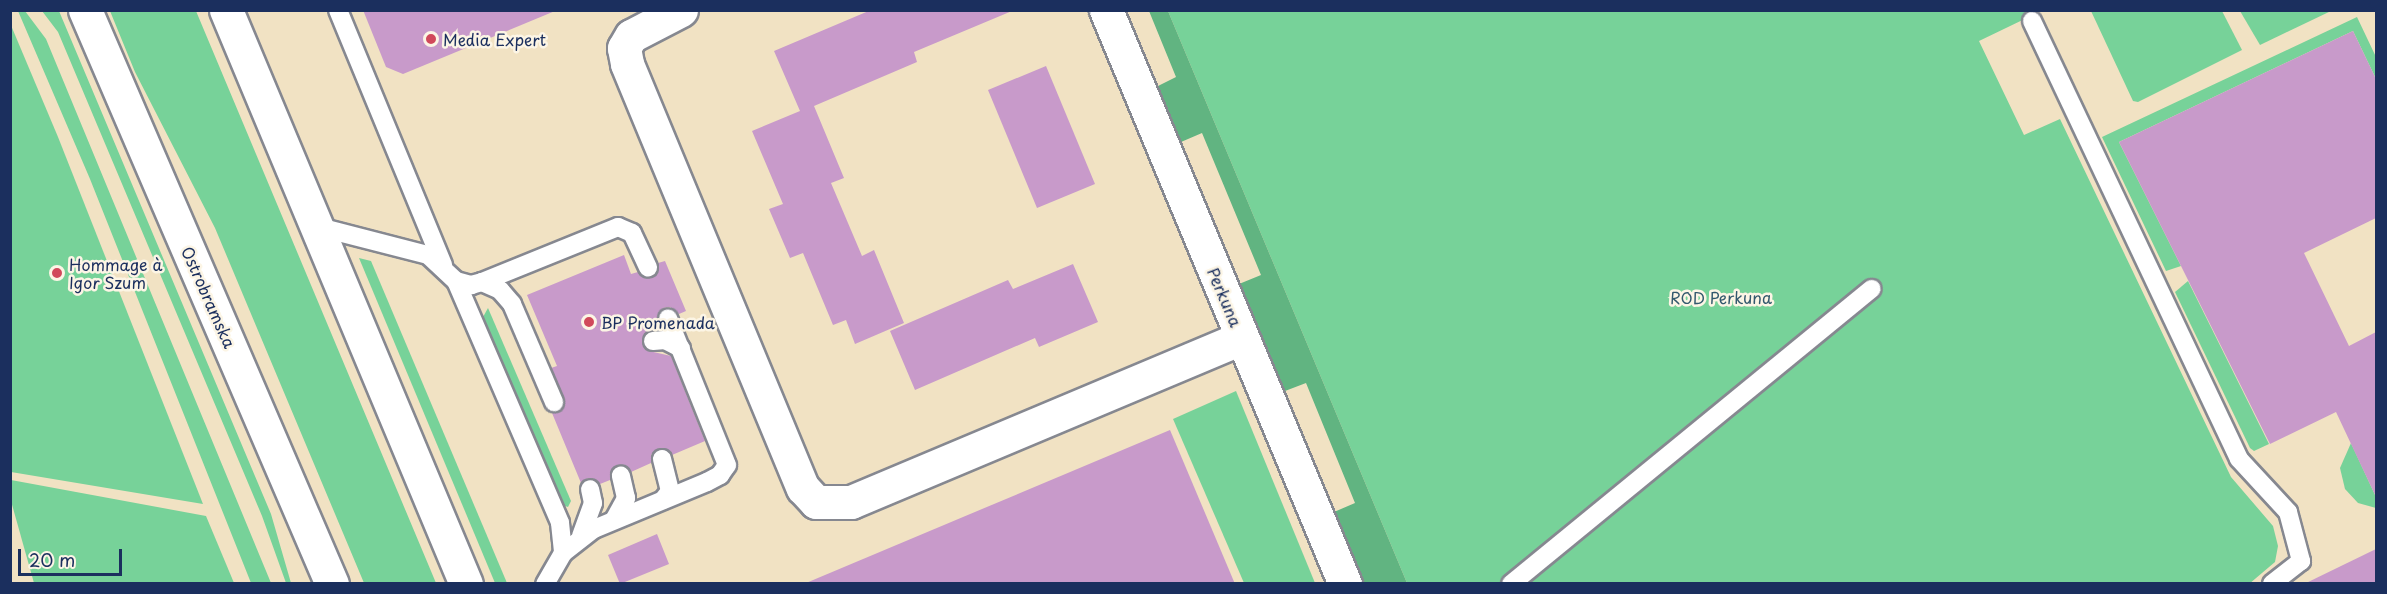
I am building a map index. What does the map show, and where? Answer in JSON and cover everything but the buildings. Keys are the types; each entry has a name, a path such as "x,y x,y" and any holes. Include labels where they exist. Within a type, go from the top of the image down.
{"street":[{"name":"Ostrobramska","path":"85,10 332,584"},
{"path":"226,10 466,584"},
{"path":"681,10 631,36 624,48 627,64 802,488 816,502 851,502 1242,338"},
{"name":"Perkuna","path":"1106,10 1345,584"}],"lane":[{"path":"338,10 442,265 456,281 561,523 563,553"},
{"path":"2032,21 2240,459 2288,512 2301,561 2272,584"},
{"path":"315,226 417,251 442,265"},
{"path":"456,281 471,285 482,282 618,227 632,233 648,267"},
{"path":"482,282 506,295 549,379 554,402"},
{"path":"1510,584 1872,289"},
{"path":"545,584 563,553 580,536 720,475 727,465 668,318"},
{"path":"653,341 665,340 681,348"},
{"path":"662,459 670,490 663,500"},
{"path":"614,520 626,498 621,476"},
{"path":"580,536 591,509 590,489"}],"green space":[{"path":"18,11 25,11 46,39 271,583 251,583 90,179"},
{"path":"42,11 59,11 271,514 291,583 286,583 262,516 58,32"},
{"path":"110,11 196,11 436,583 364,583 215,228 135,72"},
{"path":"1149,11 1168,11 1407,583 1364,583 1334,512 1355,503 1306,383 1285,391 1239,284 1261,275 1202,133 1181,142 1158,86 1176,77"},
{"name":"ROD Perkuna","path":"1168,11 2041,11 1979,41 2024,135 2060,119 2231,477 2273,526 2278,546 2275,562 2249,584 1407,583"},
{"path":"2091,11 2222,11 2242,50 2138,102 2133,101"},
{"path":"2240,11 2331,11 2260,45"},
{"path":"2357,17 2376,57 2376,79 2353,31 2119,142 2181,266 2166,271 2102,137"},
{"path":"10,23 58,137 203,504 11,472"},
{"path":"359,258 371,261 507,583 495,583"},
{"path":"2188,281 2269,444 2254,451 2250,448 2175,292"},
{"path":"488,308 571,501 568,507 562,505 483,317"},
{"path":"1236,391 1315,583 1244,583 1173,419"},
{"path":"2351,443 2376,497 2376,508 2358,503 2345,489 2340,468"},
{"path":"11,480 206,516 234,583 34,583 11,501"}],"place":[{"name":"Media Expert","path":"431,39"},
{"name":"Hommage à Igor Szum","path":"57,273"},
{"name":"BP Promenada","path":"589,322"}]}
